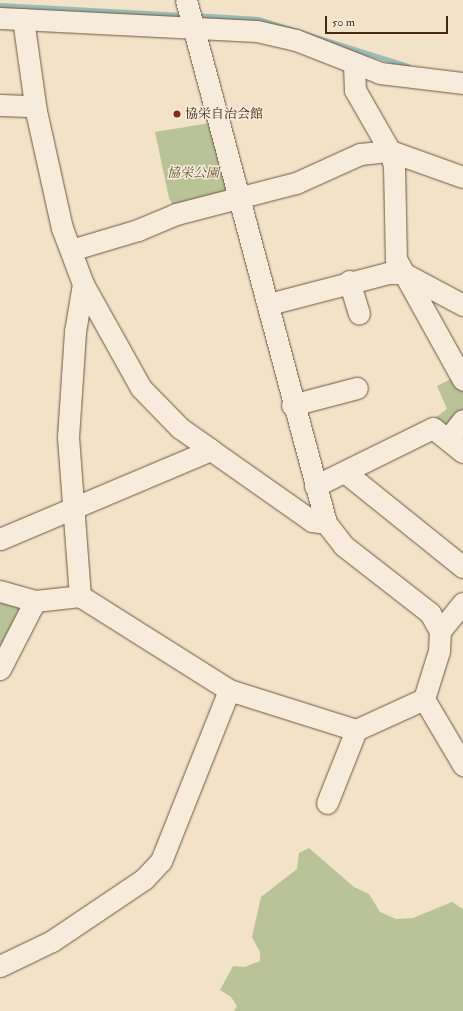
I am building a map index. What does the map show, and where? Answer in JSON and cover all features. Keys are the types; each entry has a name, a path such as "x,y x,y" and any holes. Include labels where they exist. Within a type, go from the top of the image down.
{"street":[{"path":"186,0 196,27 241,195 292,405 326,523 344,546 430,613 440,631 439,651 424,699 463,765"},
{"path":"0,18 257,31 296,40 354,64 400,77 463,83"},
{"path":"23,19 35,106 62,228 83,284 141,388 180,428 312,521 326,523"},
{"path":"354,64 355,90 390,151 394,166 396,259 403,273 425,307 463,380"},
{"path":"0,105 35,106"},
{"path":"71,250 241,195 296,183 360,154 390,151 463,177"},
{"path":"268,304 349,282 403,273 463,305"},
{"path":"349,282 359,314"},
{"path":"80,596 68,437 75,332 83,284"},
{"path":"292,405 357,388"},
{"path":"315,486 346,473 433,428 456,446 463,420"},
{"path":"0,539 72,505 211,450"},
{"path":"346,473 463,567"},
{"path":"0,592 35,601 80,596 229,690 356,730 424,699"},
{"path":"0,668 35,601"},
{"path":"440,631 463,603"},
{"path":"0,966 52,941 144,879 161,861 229,690"},
{"path":"327,803 356,730"}],"green space":[{"name":"協栄公園","path":"210,123 229,192 175,209 169,198 155,132"},
{"path":"453,378 463,387 463,412 450,428 432,420 447,409 437,386"},
{"path":"0,596 23,609 0,658"},
{"path":"309,848 354,887 369,894 380,912 396,919 413,918 452,902 463,909 463,1011 234,1011 237,1006 231,997 220,990 233,966 245,967 260,961 260,952 252,937 261,897 297,869 299,853"}],"waterway":[{"path":"0,5 184,15"},
{"path":"194,15 258,19 408,66"}],"place":[{"name":"協栄自治会館","path":"177,114"}]}
